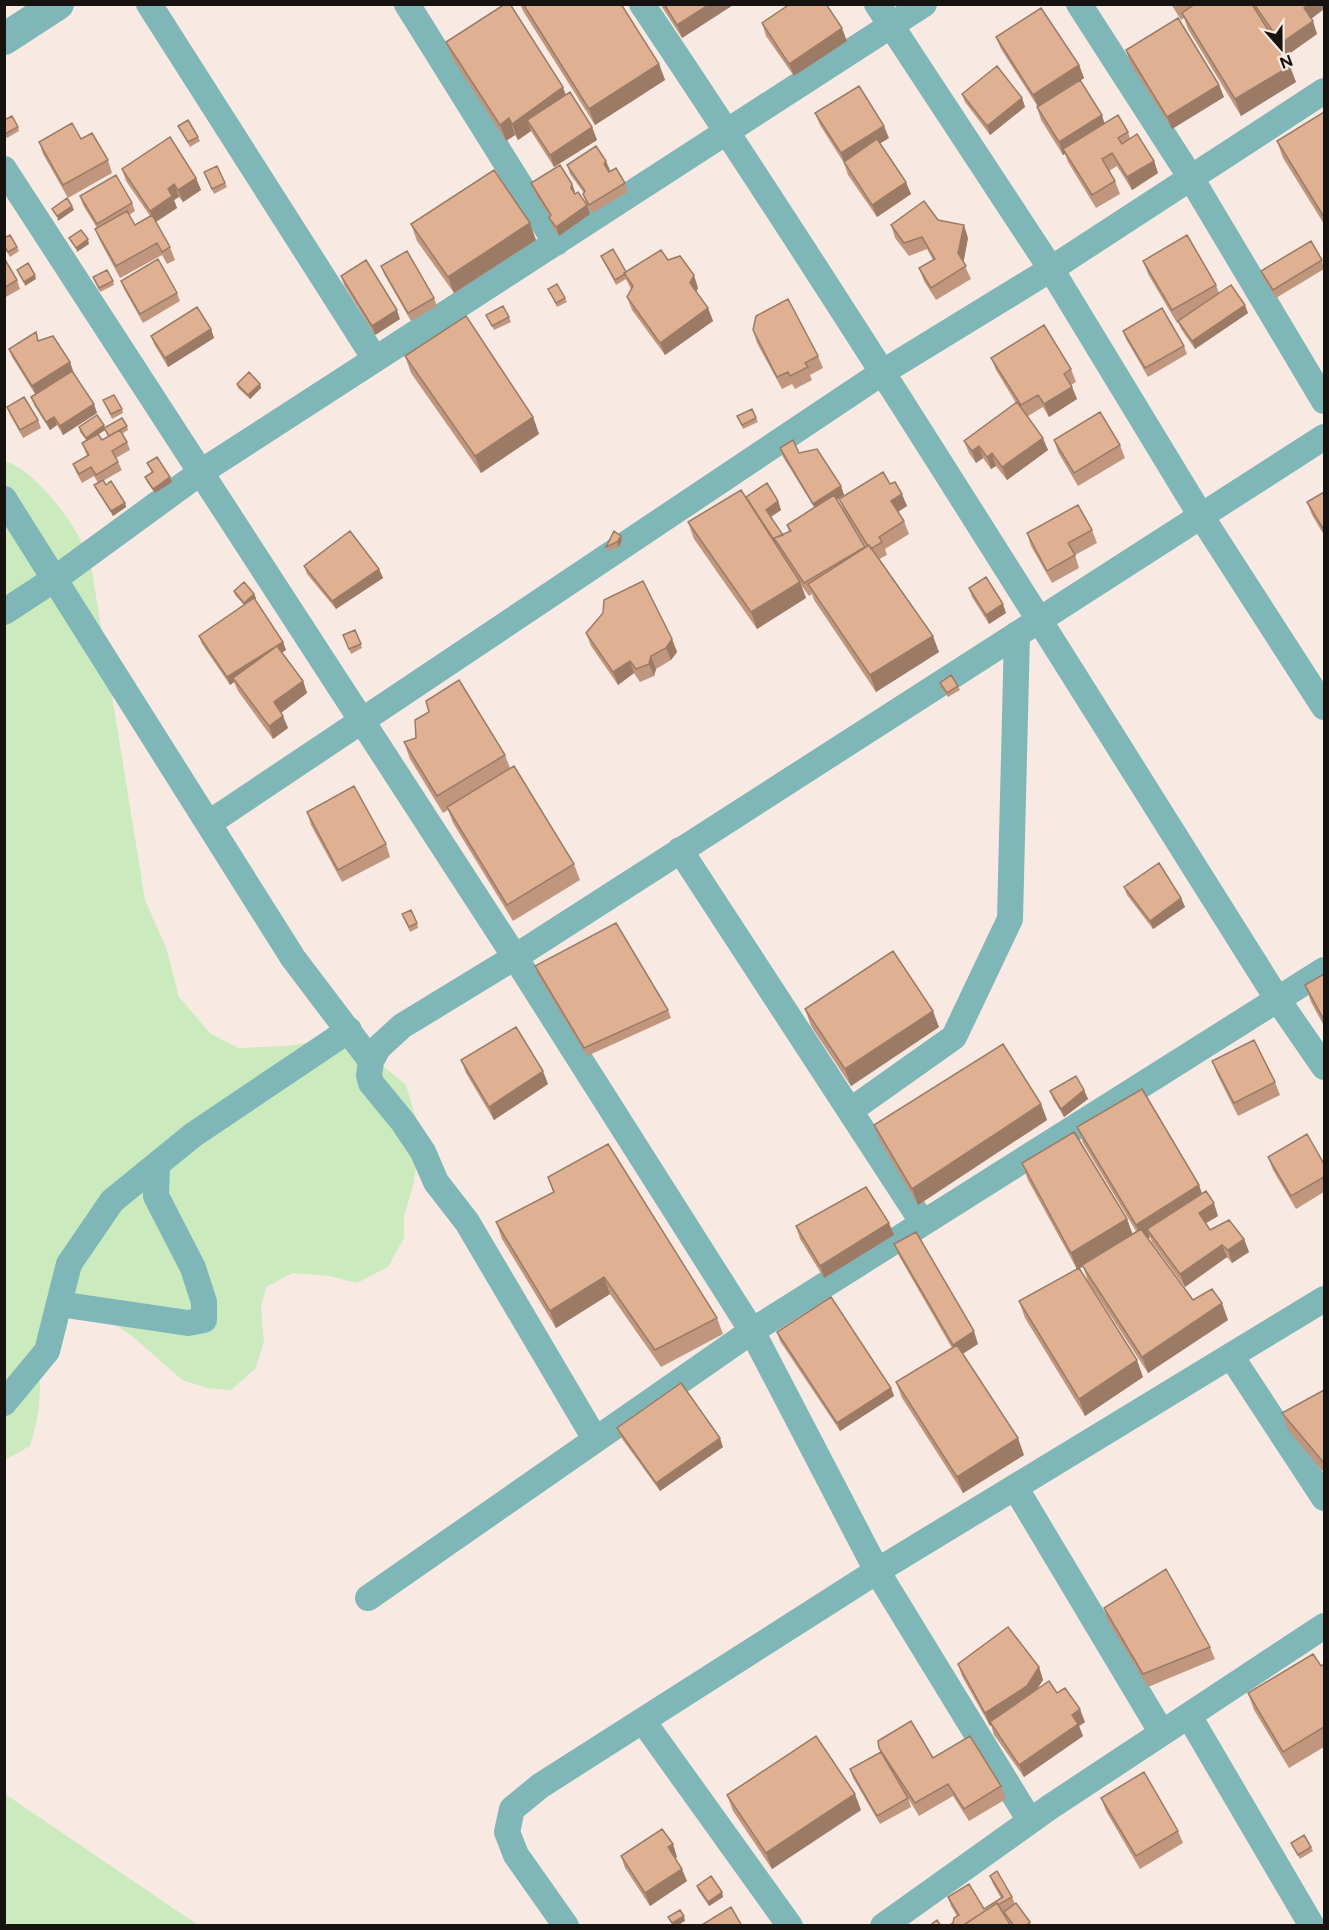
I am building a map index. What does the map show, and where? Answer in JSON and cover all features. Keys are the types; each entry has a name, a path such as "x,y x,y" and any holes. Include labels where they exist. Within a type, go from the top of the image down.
{"street":[{"path":"4,39 58,4"},
{"path":"149,4 375,359"},
{"path":"407,4 556,243"},
{"path":"642,4 883,372 1278,1000 1324,1067"},
{"path":"877,4 1052,269 1201,516 1324,707"},
{"path":"4,612 56,578 201,472 924,4"},
{"path":"1079,4 1191,178 1324,401"},
{"path":"209,823 883,372 1052,269 1324,91"},
{"path":"4,169 515,957 752,1331 877,1571 1030,1821"},
{"path":"596,1439 467,1222 435,1182 423,1152 403,1122 371,1083 369,1075 371,1061 378,1048 402,1026 515,957 1324,437"},
{"path":"4,499 56,578 293,958 371,1061"},
{"path":"851,1110 954,1037 1010,919 1017,634"},
{"path":"680,850 923,1223"},
{"path":"369,1598 752,1331 1324,970"},
{"path":"4,1403 47,1351 69,1264 112,1201 193,1135 348,1030"},
{"path":"59,1304 188,1323 204,1320 204,1302 194,1268 156,1196 157,1166"},
{"path":"566,1926 516,1855 507,1832 512,1809 540,1786 877,1571 1324,1299"},
{"path":"1231,1356 1324,1498"},
{"path":"1015,1487 1162,1733"},
{"path":"883,1926 1030,1821 1324,1626"},
{"path":"1189,1716 1312,1926"},
{"path":"643,1721 790,1926"}],"green space":[{"path":"4,461 25,472 54,500 77,534 91,565 145,900 167,950 179,997 211,1034 239,1048 286,1046 330,1040 375,1059 406,1085 420,1132 414,1183 404,1216 404,1238 388,1267 357,1283 329,1276 293,1273 266,1287 261,1308 264,1342 255,1369 231,1390 207,1388 182,1380 131,1335 95,1312 73,1312 38,1349 40,1398 30,1446 5,1460"},
{"path":"5,1794 198,1925 5,1925"}],"building":[{"path":"505,4 510,4 563,87 512,124 509,118 500,125 446,42"},
{"path":"523,4 621,4 659,64 589,109"},
{"path":"664,4 710,4 677,25"},
{"path":"790,4 826,4 842,28 789,64 762,23"},
{"path":"1195,4 1252,4 1290,66 1235,99 1182,13"},
{"path":"1254,4 1309,4 1304,8 1313,21 1281,43"},
{"path":"1041,8 1079,65 1033,95 996,37"},
{"path":"1178,18 1219,85 1167,117 1126,50"},
{"path":"997,66 1022,98 987,126 962,94"},
{"path":"1080,80 1102,115 1059,142 1037,107"},
{"path":"859,86 884,126 841,153 815,113"},
{"path":"570,92 592,127 550,155 527,120"},
{"path":"1324,112 1324,217 1277,141"},
{"path":"1118,115 1128,132 1118,138 1122,144 1137,134 1154,161 1127,177 1112,153 1102,159 1115,181 1092,195 1063,149"},
{"path":"12,116 18,127 5,134 4,120"},
{"path":"188,120 198,137 188,142 178,126"},
{"path":"72,123 81,139 92,133 108,160 63,185 39,142"},
{"path":"170,137 196,178 178,190 174,184 168,189 172,196 150,211 122,169"},
{"path":"877,139 906,182 872,205 844,162"},
{"path":"596,146 606,161 604,164 609,172 616,168 625,183 589,205 583,194 585,191 567,165"},
{"path":"560,165 572,184 571,188 575,194 578,192 587,205 556,227 531,183"},
{"path":"217,166 225,183 212,189 204,172"},
{"path":"494,170 530,223 448,277 411,224"},
{"path":"116,175 132,203 97,224 80,196"},
{"path":"67,198 72,206 57,216 52,209"},
{"path":"924,201 938,220 964,225 958,253 966,266 931,288 919,268 935,259 922,237 904,243 891,225"},
{"path":"127,211 135,225 152,215 170,247 162,252 157,243 116,266 95,229"},
{"path":"81,230 88,239 76,248 69,238"},
{"path":"10,235 17,247 8,252 4,246 4,238"},
{"path":"1187,235 1216,285 1172,310 1143,261"},
{"path":"1311,241 1322,260 1273,290 1261,271"},
{"path":"613,249 626,272 615,280 601,256"},
{"path":"661,250 668,260 680,256 694,275 690,283 708,308 660,343 627,297 633,286 624,273"},
{"path":"407,251 434,298 408,313 381,266"},
{"path":"4,258 17,280 4,288"},
{"path":"158,259 177,293 140,314 121,281"},
{"path":"366,260 397,310 372,326 341,276"},
{"path":"28,263 35,275 24,282 17,270"},
{"path":"107,270 113,281 99,288 93,277"},
{"path":"557,284 565,298 556,303 548,289"},
{"path":"1231,285 1245,305 1192,341 1178,321"},
{"path":"788,299 818,356 805,363 808,367 790,376 788,372 777,377 753,330 756,316"},
{"path":"503,306 509,317 492,326 486,315"},
{"path":"197,307 211,329 165,358 151,336"},
{"path":"1162,308 1184,346 1145,368 1123,331"},
{"path":"466,316 533,417 475,456 405,356"},
{"path":"1044,325 1071,369 1064,374 1072,387 1044,404 1038,395 1021,405 991,358"},
{"path":"36,332 38,341 53,336 70,362 32,386 9,349"},
{"path":"72,371 94,404 60,426 54,417 46,422 31,397"},
{"path":"249,372 260,384 248,395 237,384"},
{"path":"114,395 122,409 111,414 103,400"},
{"path":"24,397 38,420 20,430 7,407"},
{"path":"1017,402 1043,438 1002,467 992,453 987,457 979,446 972,451 964,441"},
{"path":"752,409 756,418 742,425 737,416"},
{"path":"1100,412 1120,445 1074,473 1054,440"},
{"path":"97,415 104,425 86,438 79,427"},
{"path":"122,418 127,426 109,436 104,428"},
{"path":"120,430 127,442 112,451 118,462 96,475 91,467 79,474 73,464 89,455 82,443 98,434 102,440"},
{"path":"793,440 799,453 817,449 841,486 813,504 780,448"},
{"path":"157,457 170,477 153,489 145,477 153,472 147,463"},
{"path":"883,472 890,484 895,482 902,494 891,501 904,521 879,537 882,542 871,549 839,499"},
{"path":"103,480 106,485 111,481 125,503 111,511 94,485"},
{"path":"767,483 778,501 766,510 783,535 774,538 776,543 746,497"},
{"path":"741,490 800,582 751,612 688,522"},
{"path":"1324,492 1324,530 1307,502"},
{"path":"834,495 865,547 804,583 774,538 791,531 787,525"},
{"path":"1078,505 1092,530 1068,543 1075,555 1047,571 1027,533"},
{"path":"350,531 379,569 332,601 304,566"},
{"path":"614,531 621,536 617,542 606,547"},
{"path":"869,545 933,636 870,675 808,584"},
{"path":"986,577 1003,604 986,615 969,588"},
{"path":"643,581 672,639 666,648 651,656 649,664 636,669 630,661 613,672 586,633 603,613 604,600"},
{"path":"244,582 254,594 244,603 234,591"},
{"path":"254,598 283,642 227,677 199,636"},
{"path":"355,630 361,644 349,649 343,635"},
{"path":"277,646 303,681 274,702 283,716 269,726 233,678"},
{"path":"951,675 958,686 947,693 940,683"},
{"path":"459,680 505,755 437,796 404,742 416,738 415,720 429,712 426,701"},
{"path":"514,766 574,864 507,905 447,807"},
{"path":"354,786 386,844 338,870 307,812"},
{"path":"1159,863 1181,898 1150,921 1124,887"},
{"path":"411,910 417,923 409,927 402,914"},
{"path":"616,923 668,1010 584,1048 535,966"},
{"path":"893,951 933,1011 845,1069 805,1009"},
{"path":"1324,974 1324,1020 1305,985"},
{"path":"516,1027 543,1071 489,1107 461,1060"},
{"path":"1254,1040 1275,1082 1234,1103 1212,1061"},
{"path":"1003,1044 1041,1104 912,1189 874,1125"},
{"path":"1076,1076 1084,1090 1061,1109 1050,1091"},
{"path":"1142,1089 1199,1185 1136,1225 1077,1127"},
{"path":"1074,1132 1127,1219 1071,1253 1022,1163"},
{"path":"1307,1134 1324,1164 1324,1177 1291,1196 1268,1157"},
{"path":"608,1144 717,1318 655,1350 604,1277 550,1311 496,1222 554,1192 548,1177"},
{"path":"866,1187 889,1223 820,1266 796,1226"},
{"path":"1206,1191 1214,1203 1199,1213 1210,1230 1229,1220 1244,1239 1228,1250 1222,1245 1180,1274 1147,1229"},
{"path":"1141,1229 1193,1300 1212,1289 1222,1303 1142,1357 1082,1265"},
{"path":"916,1232 974,1331 953,1345 894,1244"},
{"path":"1079,1268 1137,1360 1079,1399 1019,1301"},
{"path":"831,1297 891,1388 837,1423 777,1332"},
{"path":"957,1345 1018,1438 957,1477 896,1382"},
{"path":"681,1383 720,1438 656,1483 617,1428"},
{"path":"1324,1390 1324,1463 1282,1413"},
{"path":"1166,1569 1210,1647 1143,1674 1104,1608"},
{"path":"1008,1627 1039,1667 1027,1686 985,1713 958,1664"},
{"path":"1313,1654 1321,1666 1324,1664 1324,1727 1283,1752 1248,1693"},
{"path":"1049,1681 1057,1693 1065,1688 1080,1709 1072,1715 1078,1724 1019,1765 990,1722"},
{"path":"911,1721 933,1758 970,1736 1001,1786 964,1809 948,1784 915,1803 879,1748 878,1741"},
{"path":"816,1736 855,1794 766,1853 727,1795"},
{"path":"881,1752 908,1798 877,1816 850,1769"},
{"path":"1144,1772 1178,1831 1136,1856 1101,1798"},
{"path":"662,1829 673,1844 668,1847 682,1869 645,1893 621,1856"},
{"path":"1304,1835 1311,1847 1298,1855 1291,1843"},
{"path":"997,1871 1012,1897 998,1905 997,1903 962,1926 948,1926 959,1915 948,1897 969,1884 984,1909 1003,1897 990,1876"},
{"path":"711,1876 722,1892 708,1902 697,1886"},
{"path":"997,1903 1011,1926 962,1926"},
{"path":"1016,1903 1030,1922 1026,1926 1014,1926 1004,1912"},
{"path":"731,1907 742,1926 700,1926"},
{"path":"680,1910 684,1916 672,1923 668,1917"},
{"path":"937,1920 941,1926 929,1926"}]}
